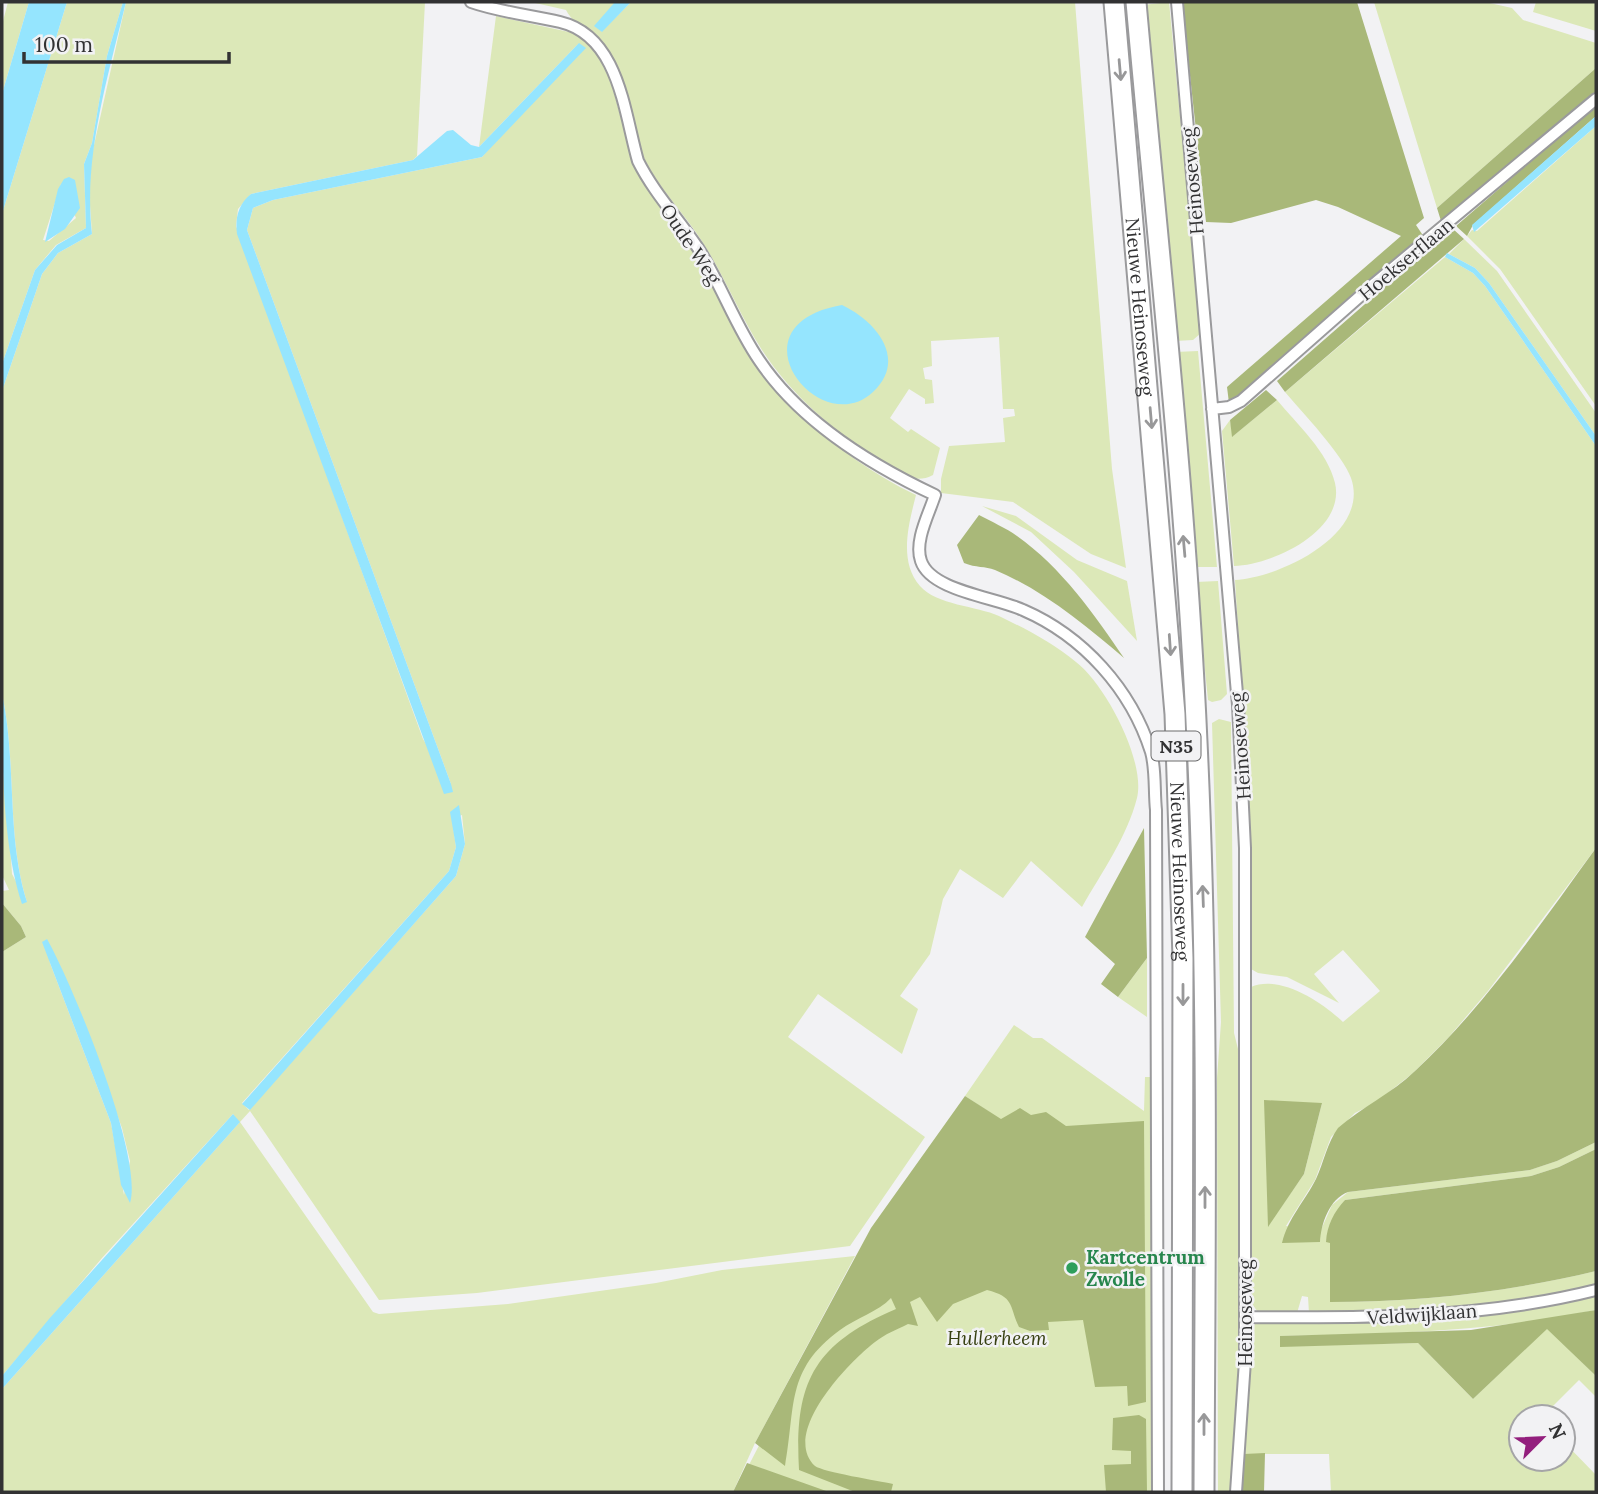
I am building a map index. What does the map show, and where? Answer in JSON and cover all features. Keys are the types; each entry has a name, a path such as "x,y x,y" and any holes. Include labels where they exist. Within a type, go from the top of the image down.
{"highway":[{"name":"Nieuwe Heinoseweg","path":"1114,2 1175,714 1183,958 1182,1492"},
{"name":"Nieuwe Heinoseweg","path":"1136,2 1188,599 1197,740 1204,928 1204,1492"}],"street":[{"name":"Oude Weg","path":"471,2 573,26 599,46 615,78 638,161 645,175 696,246 758,358 774,381 817,423 912,484 935,495 919,549 928,573 945,586 985,595 1023,610 1058,629 1088,652 1118,686 1139,721 1152,754 1158,968 1158,1492"},
{"name":"Heinoseweg","path":"1177,2 1238,705 1245,848 1245,1317 1236,1492"},
{"name":"Hoekserflaan","path":"1212,409 1228,407 1241,401 1596,99"},
{"name":"Veldwijklaan","path":"1245,1317 1368,1318 1457,1313 1596,1290"}],"green space":[{"path":"8,2 29,2 2,94 2,25"},
{"path":"67,2 123,2 107,56 92,143 84,164 86,228 56,245 35,270 2,364 2,214","holes":["61,184 76,218 49,241 43,240"]},
{"path":"126,2 425,2 417,156 413,160 251,194 238,209 236,226 423,739 451,784 247,230 253,208 273,200 482,157 579,43 479,147 496,16 569,32 587,39 601,58 612,86 633,161 801,414 827,438 856,459 885,479 916,495 908,530 907,554 913,576 920,586 946,601 999,616 1058,649 1076,662 1099,687 1121,724 1135,764 1137,798 1120,840 1082,907 1031,861 1003,898 960,869 943,899 930,954 900,996 918,1009 902,1054 818,994 788,1037 925,1137 850,1246 477,1293 379,1300 250,1111 240,1122 373,1312 379,1314 508,1304 656,1283 722,1270 855,1256 755,1443 733,1492 2,1492 2,1389 239,1123 233,1114 102,1258 2,1376 2,952 26,937 21,926 2,903 2,891 9,890 2,875 2,781 5,772 12,874 27,902 16,851 7,720 2,694 2,391 42,274 58,253 92,234 89,191 92,154","holes":["462,815 465,844 456,876 249,1110 242,1103 449,871 456,847 452,819","46,939 76,1004 122,1128 130,1161 124,1195 111,1123 50,963"]},
{"path":"531,2 615,2 601,32 631,2 1075,2 1112,469 1126,568 1091,554 1013,502 941,493 941,479 949,446 1005,442 1003,418 1015,416 1014,409 1003,409 999,337 931,341 932,366 923,368 925,379 932,380 934,403 925,404 925,399 909,389 890,418 908,432 911,429 940,448 933,475 926,478 911,478 897,472 844,436 800,397 762,350 703,243 651,171 640,147 621,80 610,54 570,17 566,10"},
{"path":"1169,2 1201,333 1193,340 1175,341 1143,5"},
{"path":"1182,2 1357,2 1424,218 1416,225 1424,237 1229,403 1227,387 1401,236 1338,207 1316,200 1231,223 1206,222"},
{"path":"1374,2 1485,2 1512,8 1523,20 1596,43 1596,68 1437,208"},
{"path":"1536,2 1596,2 1596,31 1533,12"},
{"path":"1596,68 1596,92 1441,221 1437,208"},
{"path":"1596,105 1596,116 1473,225 1467,236 1456,226"},
{"path":"1596,126 1596,406 1500,269 1467,236 1472,230 1477,231"},
{"path":"1452,228 1464,239 1285,392 1277,381"},
{"path":"1464,239 1497,271 1596,413 1596,436 1489,283 1475,268 1449,254"},
{"path":"1445,257 1473,273 1485,286 1596,446 1596,848 1488,991 1448,1038 1413,1073 1375,1103 1355,1113 1331,1137 1315,1180 1286,1226 1320,1232 1332,1205 1348,1192 1530,1170 1557,1161 1596,1142 1596,1149 1559,1167 1531,1176 1345,1200 1326,1242 1330,1242 1330,1302 1464,1294 1530,1285 1596,1271 1596,1286 1457,1309 1309,1313 1308,1297 1302,1296 1297,1313 1258,1312 1251,1303 1251,987 1275,984 1288,987 1313,999 1343,1022 1380,991 1343,950 1314,974 1339,1003 1287,977 1258,973 1251,969 1250,819 1235,580 1274,571 1317,550 1334,535 1347,518 1354,499 1351,478 1340,458 1285,392","holes":["1322,1103 1304,1174 1268,1226"]},
{"path":"1198,351 1217,567 1195,567 1175,352"},
{"path":"1266,390 1277,400 1232,437 1230,420"},
{"path":"1277,400 1326,460 1335,483 1335,500 1329,516 1318,530 1303,542 1267,559 1234,566 1222,431 1230,420 1233,436"},
{"path":"982,506 1016,516 1077,560 1127,581 1137,641 1074,572 1031,532"},
{"path":"979,515 1013,533 1048,562 1089,609 1124,658 1047,598 995,570 964,563 957,545"},
{"path":"1218,581 1227,694 1221,700 1212,702 1208,700 1196,582"},
{"path":"1219,719 1231,722 1234,1033 1239,1053 1240,1338 1230,1492 1218,1492 1217,1078 1221,1022 1212,723"},
{"path":"1144,828 1147,958 1118,997 1101,984 1115,964 1085,937"},
{"path":"1596,848 1596,1142 1557,1161 1530,1170 1348,1192 1336,1200 1327,1213 1320,1242 1282,1243 1292,1218 1316,1179 1338,1128 1406,1079 1465,1020 1511,964"},
{"path":"2,903 21,926 26,937 2,952"},
{"path":"1147,958 1147,1017 1118,997"},
{"name":"Hullerheem","path":"1014,1025 1033,1038 1042,1038 1144,1111 1145,1077 1150,1077 1152,1082 1152,1492 735,1492 831,1306 989,1112 965,1096"},
{"path":"965,1096 1001,1119 1020,1108 1031,1115 1046,1112 1066,1126 1144,1121 1146,1402 1128,1406 1127,1386 1095,1387 1083,1320 1048,1322 1049,1330 1030,1331 1019,1327 1007,1299 987,1290 953,1304 937,1322 920,1297 910,1302 918,1326 908,1324 887,1334 864,1351 822,1399 806,1435 807,1452 815,1466 840,1474 893,1484 891,1492 855,1492 799,1470 801,1413 806,1390 815,1370 828,1352 846,1337 868,1322 896,1309 891,1298 840,1330 822,1345 810,1360 796,1391 785,1466 755,1443 871,1228"},
{"path":"1264,1100 1322,1103 1304,1174 1268,1227"},
{"path":"1596,1149 1596,1271 1530,1285 1464,1294 1330,1302 1330,1243 1326,1242 1332,1219 1345,1200 1531,1176 1559,1167"},
{"path":"1596,1294 1596,1310 1557,1317 1439,1330 1280,1336 1280,1346 1418,1343 1473,1399 1547,1328 1596,1376 1596,1397 1579,1380 1556,1403 1507,1403 1507,1473 1577,1473 1577,1455 1596,1475 1596,1492 1331,1492 1329,1454 1244,1454 1251,1329 1256,1323 1368,1322 1458,1317"},
{"path":"1596,1310 1596,1376 1547,1329 1473,1399 1418,1343 1280,1347 1280,1336 1471,1330"},
{"path":"1139,1415 1146,1419 1147,1492 1106,1492 1104,1465 1131,1464 1131,1451 1112,1450 1113,1418"},
{"path":"1265,1453 1264,1492 1241,1492 1244,1454"},
{"path":"747,1463 829,1492 733,1492"}],"water":[{"path":"29,2 67,2 2,214 2,94"},
{"path":"123,2 126,2 94,146 90,205 92,234 58,253 42,274 2,391 2,364 35,270 57,245 86,228 84,164 92,143 107,56"},
{"path":"615,2 631,2 602,32 594,26"},
{"path":"579,43 586,48 482,157 273,200 253,208 247,230 451,784 453,792 444,794 237,234 237,217 243,202 251,194 413,160 447,131 453,130 471,145 479,147"},
{"path":"1596,116 1596,126 1474,232 1472,225"},
{"path":"69,177 75,180 80,208 65,229 45,242 58,189 64,179"},
{"path":"1447,253 1475,268 1489,283 1596,436 1596,446 1485,286 1473,273 1445,257"},
{"path":"842,305 855,312 876,331 888,354 888,367 883,379 873,392 852,403 830,402 810,392 795,375 787,355 791,334 808,317"},
{"path":"2,694 7,720 16,851 27,902 22,904 10,855 7,828"},
{"path":"459,805 465,844 456,876 250,1110 242,1104 449,871 456,847 450,812"},
{"path":"47,939 88,1030 116,1111 131,1180 130,1203 121,1185 111,1123 42,942"},
{"path":"233,1114 240,1122 2,1389 2,1376 49,1319"}],"place":[{"name":"Kartcentrum Zwolle","path":"1072,1268"}]}
